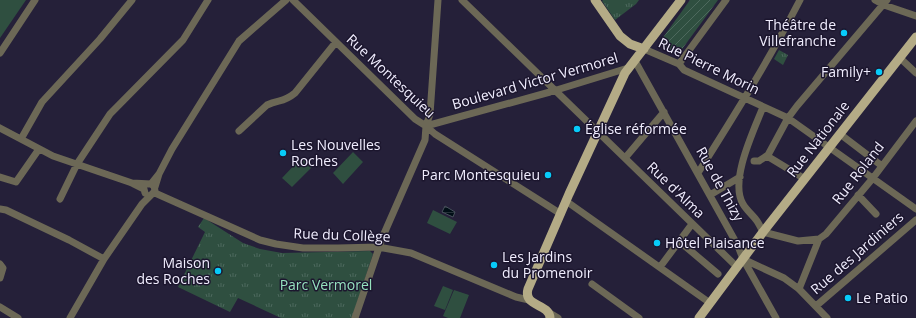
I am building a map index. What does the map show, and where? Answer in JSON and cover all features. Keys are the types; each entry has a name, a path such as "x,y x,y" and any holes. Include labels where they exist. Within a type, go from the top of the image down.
{"main road":[{"path":"549,315 530,300 528,297 528,291 566,201 621,81 628,68 635,61 681,0"},
{"path":"596,1 620,36 630,44 644,49"},
{"name":"Rue Nationale","path":"699,318 763,232 916,37"}],"street":[{"path":"0,53 35,0"},
{"path":"21,139 42,102 100,39 129,6 132,0"},
{"path":"60,199 77,164 110,114 183,40 208,0"},
{"path":"71,318 104,259 142,204 172,149 238,41 286,0"},
{"name":"Rue Montesquieu","path":"293,0 415,119 435,134 561,214"},
{"path":"355,318 378,247 422,150 426,134 426,126 430,114 438,0"},
{"name":"Rue d'Alma","path":"462,0 737,266"},
{"path":"679,64 726,0"},
{"path":"698,173 746,99 800,0"},
{"path":"875,0 886,2 916,16"},
{"path":"754,161 759,162 767,156 788,118 886,2"},
{"path":"239,132 267,105 272,102 288,99 295,93 336,42"},
{"name":"Rue Pierre Morin","path":"644,49 679,64 684,70 788,118 916,209"},
{"path":"900,58 916,73"},
{"name":"Rue de Thizy","path":"635,61 698,173 776,318"},
{"name":"Boulevard Victor Vermorel","path":"426,126 628,68"},
{"path":"763,107 744,156 740,177 740,198 743,205 757,221 763,232 798,241 819,239 799,289"},
{"path":"625,158 664,112"},
{"name":"Rue Roland","path":"819,239 826,234 873,178 900,140 916,121"},
{"path":"0,128 39,149 77,164 150,189"},
{"path":"840,134 882,166"},
{"path":"0,178 16,182 39,149"},
{"path":"767,156 805,179"},
{"path":"710,195 740,177"},
{"name":"Rue du Collège","path":"150,189 260,240 276,244 314,248 378,247 411,253 516,297 530,300"},
{"path":"858,195 876,214"},
{"path":"566,201 710,303"},
{"path":"0,209 6,210 69,240 104,259"},
{"name":"Rue des Jardiniers","path":"816,306 916,220"},
{"path":"660,267 692,224"},
{"path":"679,242 718,274"},
{"path":"743,259 784,278 799,289 827,318"},
{"path":"0,264 3,268 0,278"},
{"path":"592,284 639,318"},
{"path":"0,307 18,318"},
{"path":"549,315 558,318"}],"green space":[{"path":"0,0 26,0 0,38"},
{"path":"639,0 615,20 602,1"},
{"path":"690,0 718,0 677,56 659,43"},
{"path":"779,50 788,55 783,65 774,59"},
{"path":"353,152 363,162 343,184 333,173"},
{"path":"302,157 312,167 292,187 282,178"},
{"path":"433,210 457,222 450,234 427,223"},
{"name":"Parc Vermorel","path":"204,218 243,243 260,249 282,253 370,251 373,254 352,318 281,318 238,298 230,312 178,287 205,232 198,227"},
{"path":"443,286 453,290 445,310 434,306"},
{"path":"454,290 469,295 460,318 448,318 443,316"}],"shaded area":[{"path":"445,206 455,212 453,217 442,212"}],"place":[{"name":"Théâtre de Villefranche","path":"844,33"},
{"name":"Family+","path":"879,72"},
{"name":"Église réformée","path":"577,129"},
{"name":"Les Nouvelles Roches","path":"283,153"},
{"name":"Parc Montesquieu","path":"548,175"},
{"name":"Hôtel Plaisance","path":"657,243"},
{"name":"Les Jardins du Promenoir","path":"494,265"},
{"name":"Maison des Roches","path":"218,271"},
{"name":"Le Patio","path":"848,298"}]}
